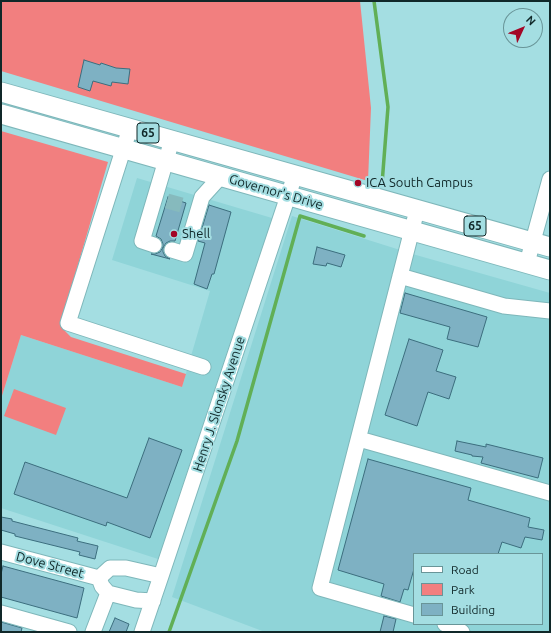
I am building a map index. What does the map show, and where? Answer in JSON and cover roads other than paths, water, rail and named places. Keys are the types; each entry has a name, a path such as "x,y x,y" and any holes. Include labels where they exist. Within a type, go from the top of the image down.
{"main road":[{"name":"Governor's Drive","path":"1,92 541,245"},
{"name":"Governor's Drive","path":"1,114 550,270"}],"street":[{"path":"130,128 68,323 203,367"},
{"path":"154,245 142,242 160,199 165,160 172,140"},
{"name":"Henry J. Slonsky Avenue","path":"142,632 295,175"},
{"path":"172,250 185,254 191,208 221,176"},
{"path":"527,264 541,245 550,179"},
{"path":"413,615 320,588 417,210"},
{"path":"400,276 504,306 550,311"},
{"path":"359,439 550,493"},
{"name":"Dove Street","path":"1,552 99,578"},
{"name":"Dove Street","path":"99,578 110,568 126,568 161,576"},
{"name":"Dove Street","path":"99,578 102,586 108,593"},
{"path":"93,632 108,593 136,600 153,600"},
{"path":"1,613 69,632"},
{"path":"448,625 455,627 462,632"}],"waterway":[{"path":"374,1 388,107 382,184"},
{"path":"169,632 237,441 300,216 364,236"}],"tunnel":[{"path":"167,201 185,206"}],"place":[{"name":"ICA South Campus","path":"358,183"},
{"name":"Shell","path":"174,234"}]}
